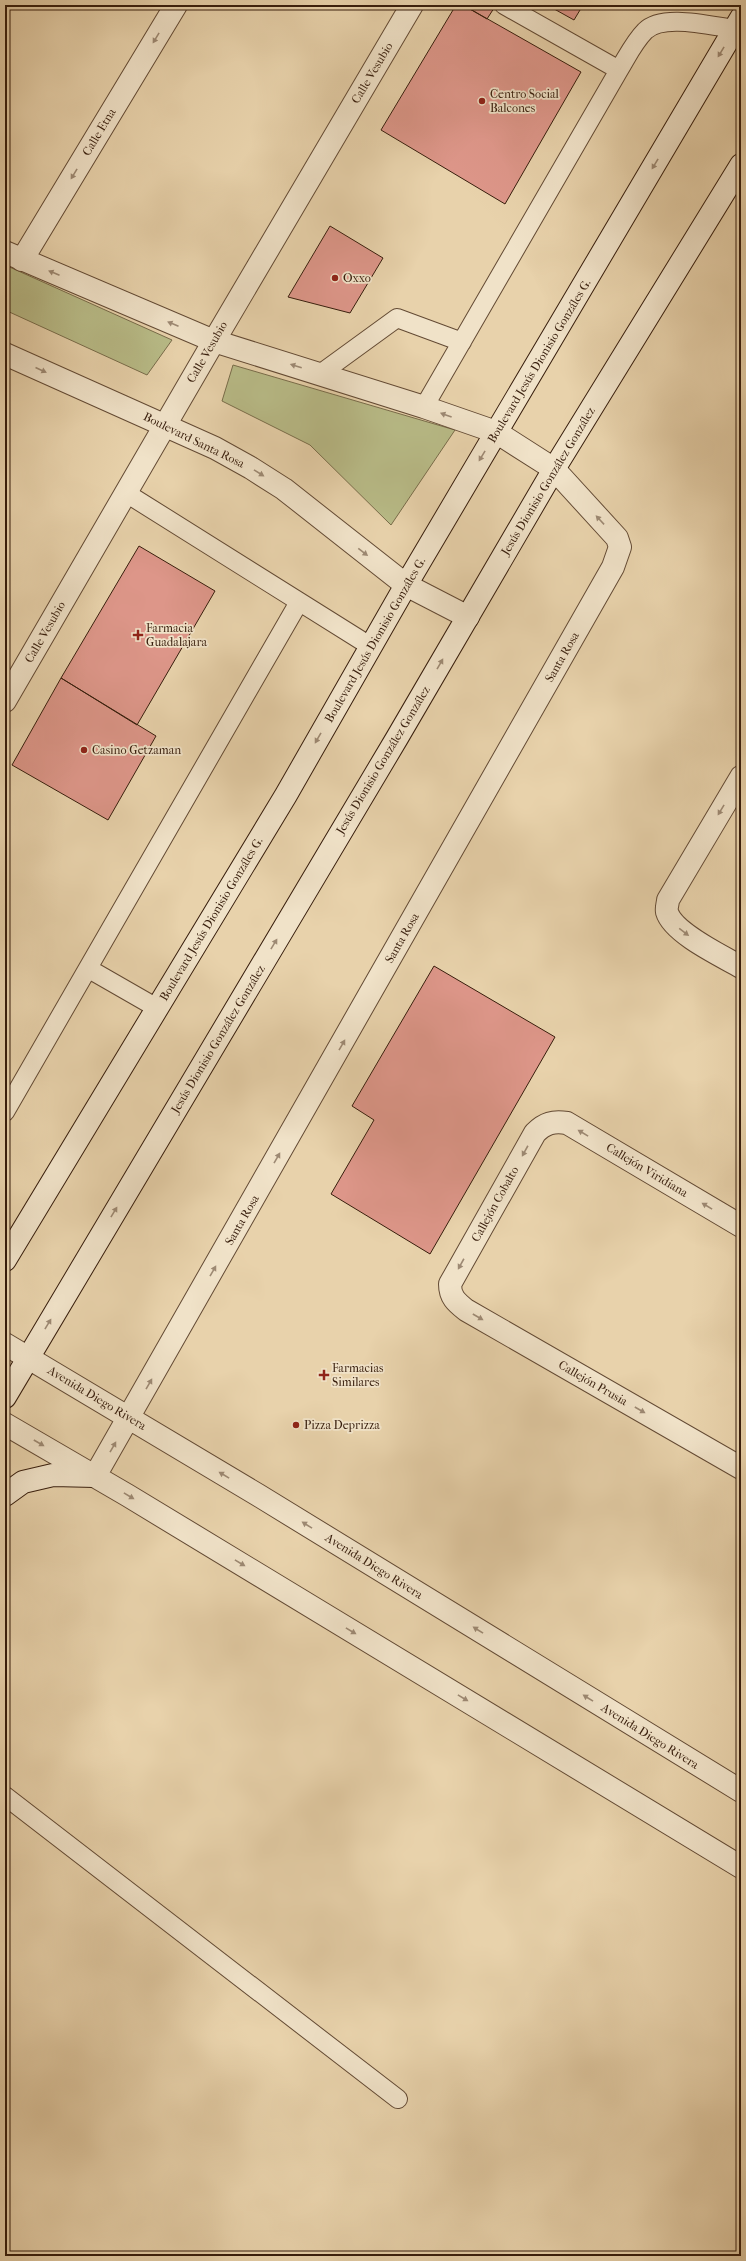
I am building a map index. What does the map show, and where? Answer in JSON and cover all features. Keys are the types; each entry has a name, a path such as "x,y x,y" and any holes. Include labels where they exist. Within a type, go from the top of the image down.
{"street":[{"name":"Calle Etna","path":"14,256 176,5"},
{"name":"Calle Vesubio","path":"5,701 214,341 412,5"},
{"name":"Boulevard Jesús Dionisio Gonzáles G.","path":"5,1260 286,795 370,646 738,23"},
{"name":"Jesús Dionisio González González","path":"28,1358 468,617 554,469 741,164"},
{"path":"14,256 214,341 424,407 496,432"},
{"name":"Boulevard Santa Rosa","path":"5,354 215,448 284,489 406,586 468,617"},
{"name":"Santa Rosa","path":"96,1476 613,567 620,547 617,538 554,469 496,432"},
{"path":"741,777 668,900 666,911 684,933 741,967"},
{"name":"Callejón Viridiana","path":"550,1123 557,1121 567,1123 741,1226"},
{"name":"Callejón Cobalto","path":"450,1292 450,1284 535,1133 550,1123"},
{"name":"Callejón Prusia","path":"450,1292 454,1300 466,1310 741,1468"},
{"name":"Avenida Diego Rivera","path":"5,1344 130,1418 741,1792"},
{"path":"5,1397 28,1358"},
{"path":"5,1424 96,1476 741,1867"},
{"path":"5,1495 23,1482 53,1475 96,1476"}],"lane":[{"path":"504,5 619,70"},
{"path":"424,407 639,38 652,25 668,21 738,23"},
{"path":"320,374 397,318 462,342"},
{"path":"126,493 370,646"},
{"path":"5,1112 89,969 299,602"},
{"path":"89,969 157,1008"},
{"path":"5,1796 398,2100"}],"green space":[{"path":"5,265 172,340 147,375 5,310"},
{"path":"233,365 455,430 391,525 310,445 222,401"}],"building":[{"name":"Centro Social Balcones","path":"456,5 463,5 581,72 505,204 381,130"},
{"path":"463,5 496,5 487,19"},
{"path":"547,5 583,5 574,20"},
{"name":"Oxxo","path":"330,226 383,258 350,313 288,297"},
{"name":"Farmacia Guadalajara","path":"139,546 215,591 137,725 61,678"},
{"name":"Casino Getzaman","path":"61,678 156,736 108,820 12,765"},
{"path":"434,966 555,1037 430,1254 331,1194 374,1120 352,1106"}],"place":[{"name":"Centro Social Balcones","path":"482,101"},
{"name":"Oxxo","path":"335,278"},
{"name":"Farmacia Guadalajara","path":"138,635"},
{"name":"Casino Getzaman","path":"84,750"},
{"name":"Farmacias Similares","path":"324,1375"},
{"name":"Pizza Deprizza","path":"296,1425"}]}
